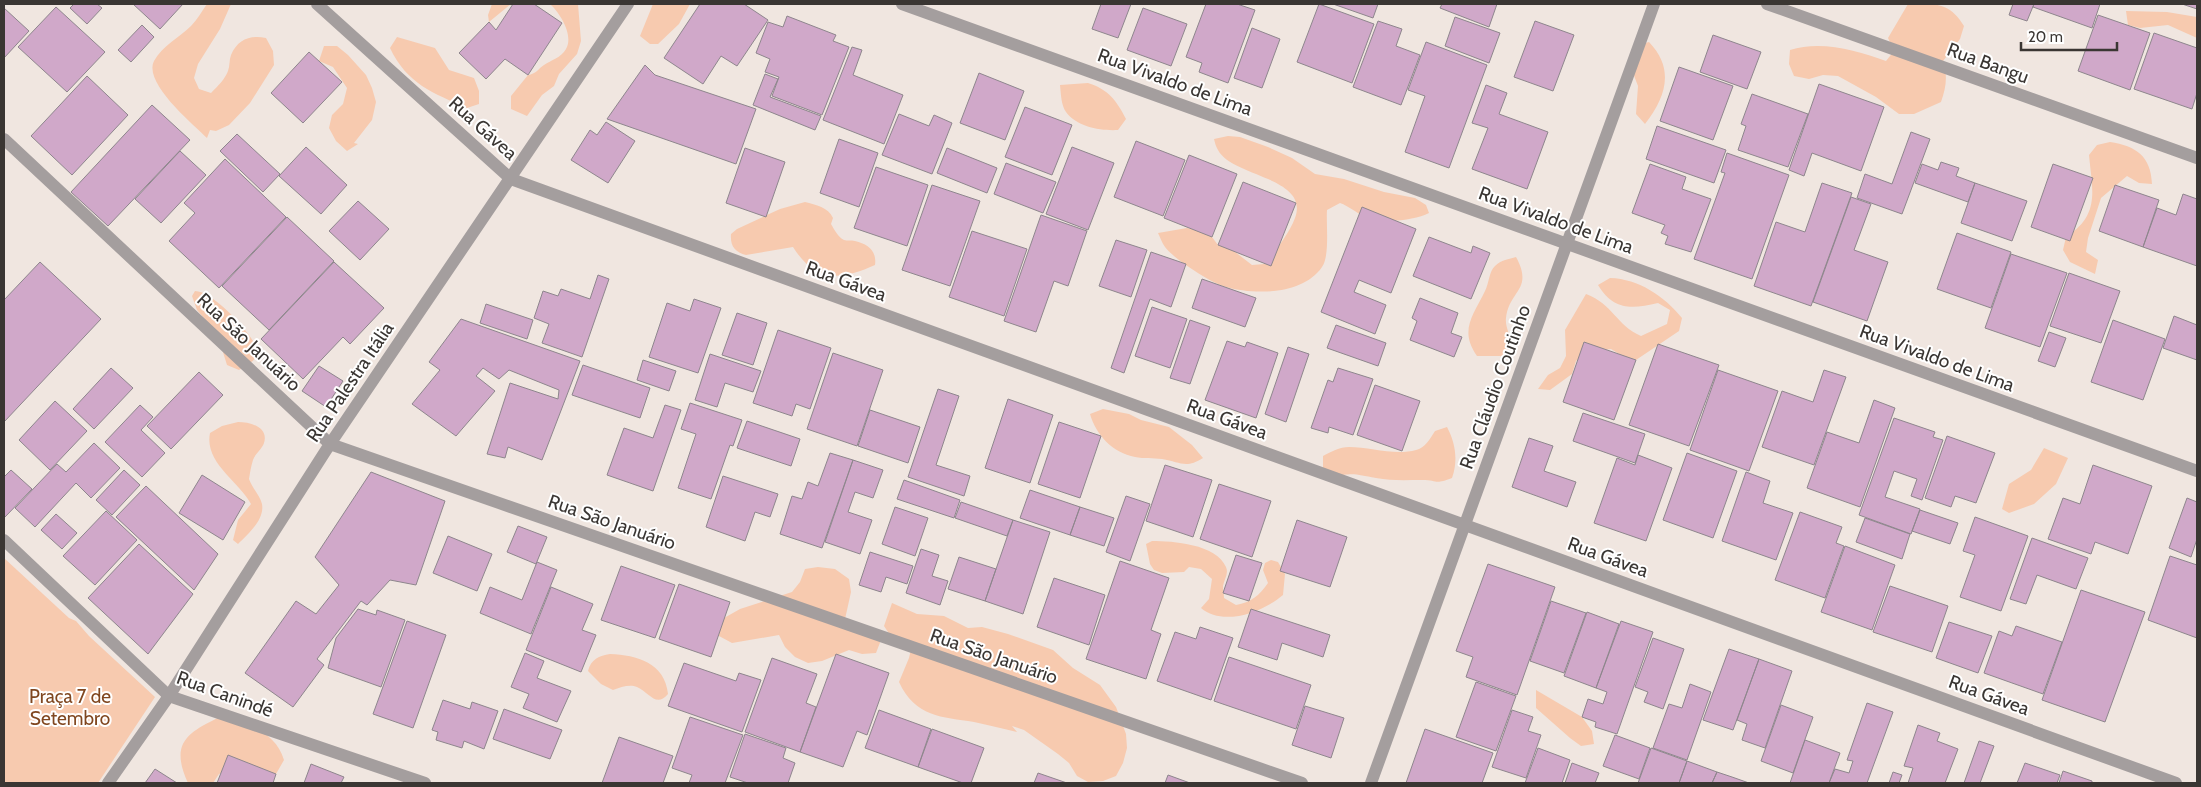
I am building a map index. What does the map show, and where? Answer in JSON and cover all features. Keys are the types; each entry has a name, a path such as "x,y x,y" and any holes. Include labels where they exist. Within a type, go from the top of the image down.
{"street":[{"name":"Rua Gávea","path":"317,4 511,179 2176,783"},
{"name":"Rua Palestra Itália","path":"108,783 169,696 330,444 628,4"},
{"name":"Rua Vivaldo de Lima","path":"902,4 2197,471"},
{"name":"Rua Cláudio Coutinho","path":"1371,783 1654,4"},
{"name":"Rua Bangu","path":"1767,4 2197,158"},
{"name":"Rua São Januário","path":"4,140 330,444 1302,783"},
{"name":"Rua Canindé","path":"4,540 169,696 425,783"}],"green space":[{"path":"207,4 231,4 220,29 198,64 194,78 199,89 211,93 214,90 227,74 230,57 237,45 245,39 255,37 266,38 273,51 274,65 250,103 229,125 216,131 210,130 207,138 162,91 153,70 154,61 157,56 166,46 191,26"},
{"path":"492,4 511,4 489,22 488,15"},
{"path":"550,4 578,4 581,41 577,54 559,74 554,86 542,95 527,116 511,109 511,96 528,75 561,55 568,43 565,25"},
{"path":"653,4 690,4 679,24 658,44 650,44 640,36"},
{"path":"1908,4 1934,4 1947,8 1953,12 1964,26 1960,39 1943,61 1946,82 1941,102 1914,114 1899,114 1876,97 1838,76 1823,75 1809,79 1794,76 1789,64 1790,50 1802,47 1826,46 1851,50 1886,61 1894,51 1888,38"},
{"path":"2126,11 2167,12 2197,17 2197,38 2168,25 2140,28 2128,25"},
{"path":"397,37 435,48 449,70 474,78 479,91 479,104 467,108 432,92 413,79 404,70 390,48"},
{"path":"1649,42 1662,62 1665,83 1658,104 1645,124 1636,114 1638,86 1633,73 1635,46"},
{"path":"324,46 337,46 348,55 366,75 376,102 372,120 354,143 358,144 347,151 336,141 329,128 332,115 343,104 347,88 333,67 319,61"},
{"path":"1088,83 1106,92 1119,107 1126,119 1118,130 1104,130 1083,125 1071,117 1064,109 1060,85"},
{"path":"1228,136 1240,137 1268,147 1292,158 1315,174 1344,179 1384,192 1415,198 1426,205 1429,213 1406,220 1388,221 1364,216 1340,203 1327,210 1326,255 1322,267 1314,276 1291,288 1264,292 1238,290 1219,285 1176,258 1165,247 1158,233 1187,228 1200,231 1212,237 1218,245 1230,248 1252,265 1265,264 1289,231 1295,218 1297,204 1291,194 1281,186 1226,159 1217,149 1214,139"},
{"path":"2110,142 2127,146 2145,159 2149,166 2152,184 2139,183 2127,176 2101,198 2088,238 2086,252 2098,260 2095,274 2070,262 2063,250 2066,237 2085,220 2092,200 2089,155 2097,145"},
{"path":"805,202 821,207 831,214 833,218 831,224 842,239 860,242 868,246 875,256 875,265 851,274 829,275 810,267 793,247 746,255 734,248 731,242 731,234 737,229 780,209"},
{"path":"1516,257 1521,268 1522,283 1511,301 1506,318 1513,344 1506,356 1477,356 1472,347 1468,331 1472,316 1486,288 1493,268 1502,261"},
{"path":"1610,278 1641,285 1659,296 1682,318 1679,331 1636,360 1624,357 1611,349 1586,352 1576,361 1572,374 1550,390 1538,389 1548,375 1560,368 1566,356 1565,330 1586,294 1602,303 1626,326 1641,336 1667,324 1670,310 1658,303 1632,307 1617,304 1610,300 1598,285"},
{"path":"195,291 212,298 222,306 249,334 255,344 258,351 255,358 239,370 227,365 217,333 197,310 192,296"},
{"path":"1103,409 1129,414 1141,420 1169,427 1192,445 1203,458 1192,463 1183,464 1162,459 1135,457 1120,452 1106,442 1093,422 1090,414"},
{"path":"238,422 253,424 261,429 265,438 263,445 253,460 249,479 262,504 261,516 255,527 238,544 233,540 238,520 251,504 217,463 212,454 210,433 222,426"},
{"path":"1447,427 1454,446 1455,459 1452,478 1439,482 1382,479 1351,474 1334,477 1323,469 1323,456 1332,451 1346,447 1357,447 1382,451 1408,452 1419,449 1425,445 1435,431"},
{"path":"2044,448 2068,458 2056,484 2034,504 2009,513 2002,509 2009,484 2031,470"},
{"path":"1152,541 1193,545 1213,553 1221,559 1227,570 1223,586 1224,598 1236,605 1254,598 1261,592 1268,583 1263,570 1265,563 1271,560 1278,562 1285,574 1283,595 1265,607 1243,615 1231,617 1210,614 1201,608 1209,599 1212,579 1201,569 1189,567 1184,572 1162,573 1154,570 1150,564 1146,544"},
{"name":"Praça 7 de Setembro","path":"4,558 69,618 76,621 89,636 155,697 98,783 4,783"},
{"path":"818,567 835,569 849,579 851,592 845,619 881,640 876,653 862,654 849,650 822,661 808,663 795,657 785,647 779,635 732,643 719,636 717,622 740,609 792,592 800,582 805,569"},
{"path":"892,603 917,614 944,616 968,628 982,627 1053,650 1073,668 1100,685 1116,707 1126,734 1127,748 1123,763 1116,776 1103,781 1088,782 1077,776 1069,763 1058,754 1024,730 1012,726 1017,732 974,722 951,719 921,709 906,694 899,682 912,645 892,638 884,626"},
{"path":"610,654 630,656 648,663 661,675 666,683 668,694 660,700 656,700 634,686 625,686 613,690 601,684 588,671 596,659"},
{"path":"1536,690 1582,717 1592,731 1594,744 1581,746 1536,708"},
{"path":"220,717 259,730 274,742 284,760 276,774 233,769 219,774 213,783 188,783 181,758 181,749 184,741 198,729"}],"building":[{"path":"74,4 97,4 102,8 87,24 70,8"},
{"path":"133,4 183,4 160,29"},
{"path":"513,4 534,4 562,23 528,75 505,59 486,79 459,53 489,22 496,30"},
{"path":"700,4 744,4 768,20 737,66 721,56 703,84 664,58"},
{"path":"1101,4 1131,4 1118,38 1092,29"},
{"path":"1206,4 1237,4 1255,10 1228,83 1199,72 1202,63 1186,57"},
{"path":"1319,4 1374,24 1352,83 1297,62"},
{"path":"1333,4 1378,4 1373,18"},
{"path":"1442,4 1497,4 1489,27 1440,8"},
{"path":"2013,4 2034,4 2027,21 2009,15"},
{"path":"2034,4 2100,4 2092,28 2033,7"},
{"path":"2182,4 2197,4 2197,9"},
{"path":"56,7 105,52 67,92 18,47"},
{"path":"4,8 29,31 4,58"},
{"path":"1143,8 1187,24 1171,66 1127,50"},
{"path":"2098,15 2150,33 2130,90 2078,71"},
{"path":"787,16 836,35 833,41 849,47 822,115 772,96 779,77 765,72 770,59 756,53 768,22 783,27"},
{"path":"1455,17 1500,33 1489,63 1445,46"},
{"path":"1378,21 1402,29 1396,46 1420,55 1401,105 1353,87"},
{"path":"1535,21 1574,35 1553,91 1514,77"},
{"path":"142,25 154,37 131,62 118,50"},
{"path":"1252,28 1280,39 1262,88 1234,78"},
{"path":"2154,33 2197,48 2197,93 2192,109 2134,89"},
{"path":"1713,35 1761,52 1747,89 1700,72"},
{"path":"1426,42 1487,65 1449,168 1405,152 1425,96 1408,90"},
{"path":"852,47 862,50 853,75 903,95 884,144 823,120"},
{"path":"309,52 342,82 303,123 271,93"},
{"path":"645,65 655,75 756,109 736,164 607,119"},
{"path":"1679,67 1733,86 1713,140 1660,121"},
{"path":"979,73 1024,91 1005,140 960,123"},
{"path":"765,74 778,79 770,97 821,116 815,130 753,105"},
{"path":"87,76 128,115 72,175 31,136"},
{"path":"1819,84 1884,107 1861,171 1812,153 1804,176 1789,170"},
{"path":"1486,85 1507,93 1499,114 1548,132 1527,189 1472,169 1488,128 1472,123"},
{"path":"1752,94 1808,114 1788,167 1738,150 1746,126 1741,124"},
{"path":"152,105 190,140 108,226 71,192"},
{"path":"1025,107 1072,125 1052,175 1005,157"},
{"path":"899,114 929,126 934,115 952,123 932,174 882,155"},
{"path":"606,122 635,141 608,183 571,160 590,130 597,135"},
{"path":"1657,126 1726,150 1714,183 1646,159"},
{"path":"1911,132 1930,139 1902,214 1857,198 1865,174 1892,184"},
{"path":"237,134 280,174 263,192 220,151"},
{"path":"839,139 878,153 859,207 820,193"},
{"path":"1136,141 1185,160 1163,216 1114,197"},
{"path":"306,147 347,185 321,214 279,176"},
{"path":"1072,147 1114,163 1088,230 1046,214"},
{"path":"745,148 785,162 766,217 726,203"},
{"path":"947,148 997,168 987,193 937,173"},
{"path":"180,151 206,175 161,223 135,199"},
{"path":"1727,153 1789,175 1752,279 1694,259 1725,173 1721,172"},
{"path":"1189,155 1237,174 1212,237 1164,218"},
{"path":"225,159 286,217 219,288 169,241 195,213 184,203"},
{"path":"1941,162 1959,168 1956,176 1975,183 1968,202 1915,183 1922,164 1938,170"},
{"path":"1006,163 1056,182 1043,213 994,194"},
{"path":"1650,164 1686,177 1682,189 1711,199 1691,252 1665,244 1668,236 1661,233 1665,225 1632,213"},
{"path":"2053,164 2093,178 2070,241 2031,227"},
{"path":"876,167 928,185 907,246 854,228"},
{"path":"1243,182 1296,203 1271,266 1218,245"},
{"path":"1822,183 1852,193 1811,306 1754,286 1776,222 1805,232"},
{"path":"1975,183 2027,201 2012,241 1961,223"},
{"path":"932,185 980,201 950,286 902,270"},
{"path":"2115,185 2159,200 2143,247 2099,231"},
{"path":"2183,194 2197,199 2197,266 2143,247 2157,208 2176,215"},
{"path":"1851,197 1871,204 1854,250 1888,262 1867,321 1813,302"},
{"path":"358,201 389,229 360,260 329,231"},
{"path":"1362,207 1416,229 1391,293 1359,280 1354,292 1386,305 1375,334 1321,312"},
{"path":"1041,215 1087,231 1068,286 1054,281 1036,332 1004,321"},
{"path":"287,217 334,261 269,330 222,286"},
{"path":"972,231 1027,249 1004,316 949,297"},
{"path":"1957,233 2011,252 1991,308 1937,289"},
{"path":"1429,237 1471,253 1473,246 1490,253 1471,299 1413,276"},
{"path":"1116,240 1147,250 1131,297 1099,286"},
{"path":"1151,252 1186,264 1171,307 1150,299 1124,373 1111,368"},
{"path":"2011,254 2067,273 2040,347 1985,328"},
{"path":"40,262 101,319 4,422 4,300"},
{"path":"334,262 384,308 350,344 343,337 303,379 261,339"},
{"path":"2069,273 2120,291 2101,343 2050,326"},
{"path":"598,275 609,279 582,357 542,343 549,324 534,318 543,291 558,296 561,289 590,299"},
{"path":"1202,279 1256,298 1245,327 1192,308"},
{"path":"1420,298 1458,313 1451,333 1462,337 1454,357 1410,340 1417,321 1412,318"},
{"path":"694,299 721,308 698,373 649,357 667,303 690,311"},
{"path":"486,304 533,320 527,339 480,323"},
{"path":"1152,307 1187,319 1170,368 1135,356"},
{"path":"737,313 767,323 753,365 722,355"},
{"path":"2174,316 2197,325 2197,360 2163,348"},
{"path":"461,319 580,361 542,460 508,447 505,458 487,454 510,383 558,399 559,390 509,370 499,379 483,368 476,376 495,391 456,436 412,404 440,370 429,362"},
{"path":"1190,320 1210,327 1190,384 1170,378"},
{"path":"2113,320 2165,339 2143,400 2091,382"},
{"path":"1336,325 1386,343 1378,366 1327,348"},
{"path":"778,330 831,348 810,409 796,404 792,416 753,403"},
{"path":"2049,332 2066,338 2055,367 2038,361"},
{"path":"1227,341 1245,347 1247,342 1278,353 1256,418 1205,400"},
{"path":"1584,342 1636,360 1614,420 1563,402"},
{"path":"1658,344 1719,365 1689,446 1629,425"},
{"path":"1288,347 1309,354 1286,422 1265,414"},
{"path":"833,353 883,370 857,446 807,429"},
{"path":"710,354 761,371 753,392 725,383 717,407 695,400"},
{"path":"643,360 676,371 669,391 637,380"},
{"path":"583,365 650,388 640,418 572,395"},
{"path":"319,366 343,381 326,407 302,391"},
{"path":"111,368 133,388 94,429 73,409"},
{"path":"1338,368 1373,379 1353,435 1329,427 1328,433 1311,428 1328,380 1333,382"},
{"path":"1718,370 1778,391 1749,471 1690,450"},
{"path":"1824,370 1846,377 1814,465 1762,447 1782,391 1813,402"},
{"path":"199,372 223,395 171,449 147,426"},
{"path":"1375,385 1420,401 1402,451 1357,435"},
{"path":"938,389 959,396 936,465 970,476 964,496 908,477"},
{"path":"1008,399 1053,415 1030,483 985,468"},
{"path":"1874,400 1895,408 1860,507 1807,488 1827,432 1859,443"},
{"path":"55,401 87,431 50,470 19,440"},
{"path":"690,403 742,420 733,446 730,445 711,499 678,488 696,434 681,429"},
{"path":"140,405 153,417 141,430 165,453 142,477 105,442"},
{"path":"665,405 681,410 653,491 607,475 624,428 653,438"},
{"path":"870,410 920,427 908,463 858,446"},
{"path":"1583,413 1645,434 1635,463 1573,441"},
{"path":"1894,418 1935,432 1933,437 1943,440 1922,500 1911,496 1917,479 1894,471 1885,497 1920,509 1911,534 1859,515"},
{"path":"747,421 800,439 791,466 737,448"},
{"path":"1059,422 1101,436 1080,498 1038,484"},
{"path":"1947,436 1995,453 1976,503 1955,496 1951,507 1925,498"},
{"path":"1529,438 1553,446 1544,471 1576,482 1567,507 1512,487"},
{"path":"94,443 120,468 91,498 76,483 35,527 15,508 57,464 66,472"},
{"path":"830,453 853,460 822,548 780,534 792,496 802,499 808,482 818,486"},
{"path":"1687,453 1737,471 1713,538 1663,520"},
{"path":"1638,455 1672,468 1646,541 1594,523 1617,458 1635,465"},
{"path":"853,460 883,470 873,498 855,492 848,512 872,520 860,554 825,542"},
{"path":"1165,465 1212,480 1193,537 1146,521"},
{"path":"2093,465 2152,486 2128,554 2095,542 2091,554 2048,539 2063,498 2080,504"},
{"path":"11,470 32,489 5,517 4,477"},
{"path":"124,470 140,485 112,515 96,500"},
{"path":"371,472 445,501 416,585 390,580 367,605 361,601 317,659 324,665 293,707 245,673 296,601 316,614 339,585 315,557"},
{"path":"1746,472 1770,481 1763,503 1793,513 1776,560 1722,541"},
{"path":"202,475 245,502 223,540 179,513"},
{"path":"723,476 778,494 770,517 755,512 745,541 706,527"},
{"path":"904,480 960,500 954,518 897,499"},
{"path":"1219,484 1271,501 1252,557 1200,539"},
{"path":"146,486 218,554 194,590 116,517"},
{"path":"1030,490 1080,507 1070,535 1020,518"},
{"path":"1126,496 1150,504 1130,561 1106,552"},
{"path":"2187,498 2197,502 2197,539 2191,557 2169,548"},
{"path":"961,502 1013,520 1007,536 955,518"},
{"path":"895,507 928,518 915,556 882,544"},
{"path":"1080,507 1114,518 1104,546 1070,535"},
{"path":"1920,510 1958,523 1950,544 1912,531"},
{"path":"106,511 137,540 95,585 63,556"},
{"path":"1800,512 1842,527 1836,543 1844,546 1825,598 1775,580"},
{"path":"56,514 77,533 62,549 41,530"},
{"path":"1975,517 2028,536 2001,611 1960,597 1975,555 1963,551"},
{"path":"1865,518 1910,534 1902,559 1856,542"},
{"path":"1013,520 1050,532 1023,614 985,601"},
{"path":"1297,520 1347,537 1330,587 1280,571"},
{"path":"518,526 547,537 536,564 507,552"},
{"path":"448,536 492,554 477,591 433,573"},
{"path":"2032,538 2088,558 2076,589 2037,575 2026,604 2010,599"},
{"path":"139,544 193,594 148,654 88,598"},
{"path":"1845,546 1895,565 1872,630 1821,612"},
{"path":"921,549 939,555 932,576 948,581 940,605 906,593"},
{"path":"870,552 913,566 907,584 886,577 881,592 859,585"},
{"path":"1236,555 1262,563 1249,601 1223,593"},
{"path":"2170,556 2197,565 2197,638 2148,620"},
{"path":"959,557 996,569 985,601 948,589"},
{"path":"1120,561 1169,578 1151,630 1161,634 1146,679 1086,659"},
{"path":"537,562 557,570 531,634 480,613 490,587 522,600"},
{"path":"1488,564 1555,587 1517,695 1466,677 1473,657 1456,651"},
{"path":"621,566 675,585 655,638 601,620"},
{"path":"1054,578 1105,595 1089,645 1037,627"},
{"path":"679,584 730,602 711,657 659,639"},
{"path":"1890,586 1948,606 1932,652 1873,632"},
{"path":"551,587 593,604 582,630 596,635 581,672 526,650"},
{"path":"2081,590 2145,612 2105,722 2042,700"},
{"path":"1551,601 1586,613 1564,673 1530,661"},
{"path":"358,609 376,615 377,610 405,620 381,687 328,668 336,638"},
{"path":"1251,609 1330,635 1323,657 1282,643 1277,660 1238,647"},
{"path":"1587,612 1619,624 1596,688 1564,676"},
{"path":"407,621 446,635 413,728 373,714"},
{"path":"1621,621 1653,632 1617,734 1595,727 1596,722 1582,717 1588,699 1603,704 1607,692 1596,688"},
{"path":"1949,622 1992,636 1978,673 1936,658"},
{"path":"2016,626 2062,642 2043,694 1984,673 1999,631 2012,636"},
{"path":"1200,627 1233,638 1211,700 1157,681 1175,632 1196,639"},
{"path":"1653,638 1684,649 1663,709 1644,702 1648,692 1635,687"},
{"path":"1729,649 1759,659 1733,730 1703,720"},
{"path":"525,653 544,661 537,678 571,691 557,722 523,708 529,694 511,687"},
{"path":"836,654 889,673 867,735 857,731 843,767 800,752"},
{"path":"1229,657 1311,685 1296,729 1214,701"},
{"path":"772,658 817,674 806,703 816,707 800,752 745,732"},
{"path":"1759,659 1792,671 1765,748 1742,740 1747,724 1737,720"},
{"path":"684,663 736,681 739,673 761,680 742,732 668,706"},
{"path":"1476,682 1516,696 1496,751 1456,737"},
{"path":"1690,684 1711,692 1687,760 1653,748 1669,704 1682,708"},
{"path":"443,700 470,709 472,702 498,711 484,749 464,741 462,748 436,740 438,732 432,730"},
{"path":"1867,703 1893,712 1867,783 1829,783 1835,769 1849,773 1853,761 1847,760"},
{"path":"1781,705 1813,717 1793,773 1761,761"},
{"path":"1305,706 1344,718 1331,758 1292,745"},
{"path":"504,709 562,730 550,759 493,739"},
{"path":"879,710 931,729 918,767 865,748"},
{"path":"1512,710 1533,717 1528,731 1541,735 1526,778 1492,767"},
{"path":"690,717 743,735 725,783 689,783 692,775 672,768"},
{"path":"1918,725 1940,733 1937,741 1958,749 1945,783 1908,783 1913,768 1904,766"},
{"path":"932,729 984,748 971,783 963,783 918,767"},
{"path":"1425,729 1493,753 1482,783 1406,783"},
{"path":"745,734 786,748 783,758 795,763 788,783 748,783 730,777"},
{"path":"1615,735 1650,748 1639,779 1603,766"},
{"path":"619,737 673,756 663,783 602,783"},
{"path":"1805,740 1840,753 1829,783 1790,783"},
{"path":"1979,741 1994,746 1980,783 1964,783"},
{"path":"1538,748 1570,760 1562,783 1525,783"},
{"path":"1651,748 1687,761 1679,783 1638,783"},
{"path":"228,755 276,774 273,783 217,783"},
{"path":"1687,761 1717,772 1712,783 1679,783"},
{"path":"1572,763 1599,773 1595,783 1565,783"},
{"path":"2025,763 2060,775 2057,783 2017,783"},
{"path":"311,764 344,777 341,783 304,783"},
{"path":"155,769 177,783 145,783"},
{"path":"2063,771 2092,781 2092,783 2059,783"},
{"path":"1717,772 1732,777 1749,783 1712,783"},
{"path":"1893,772 1902,775 1899,783 1889,783"},
{"path":"1038,773 1067,783 1034,783"},
{"path":"1168,775 1190,783 1165,783"}]}
